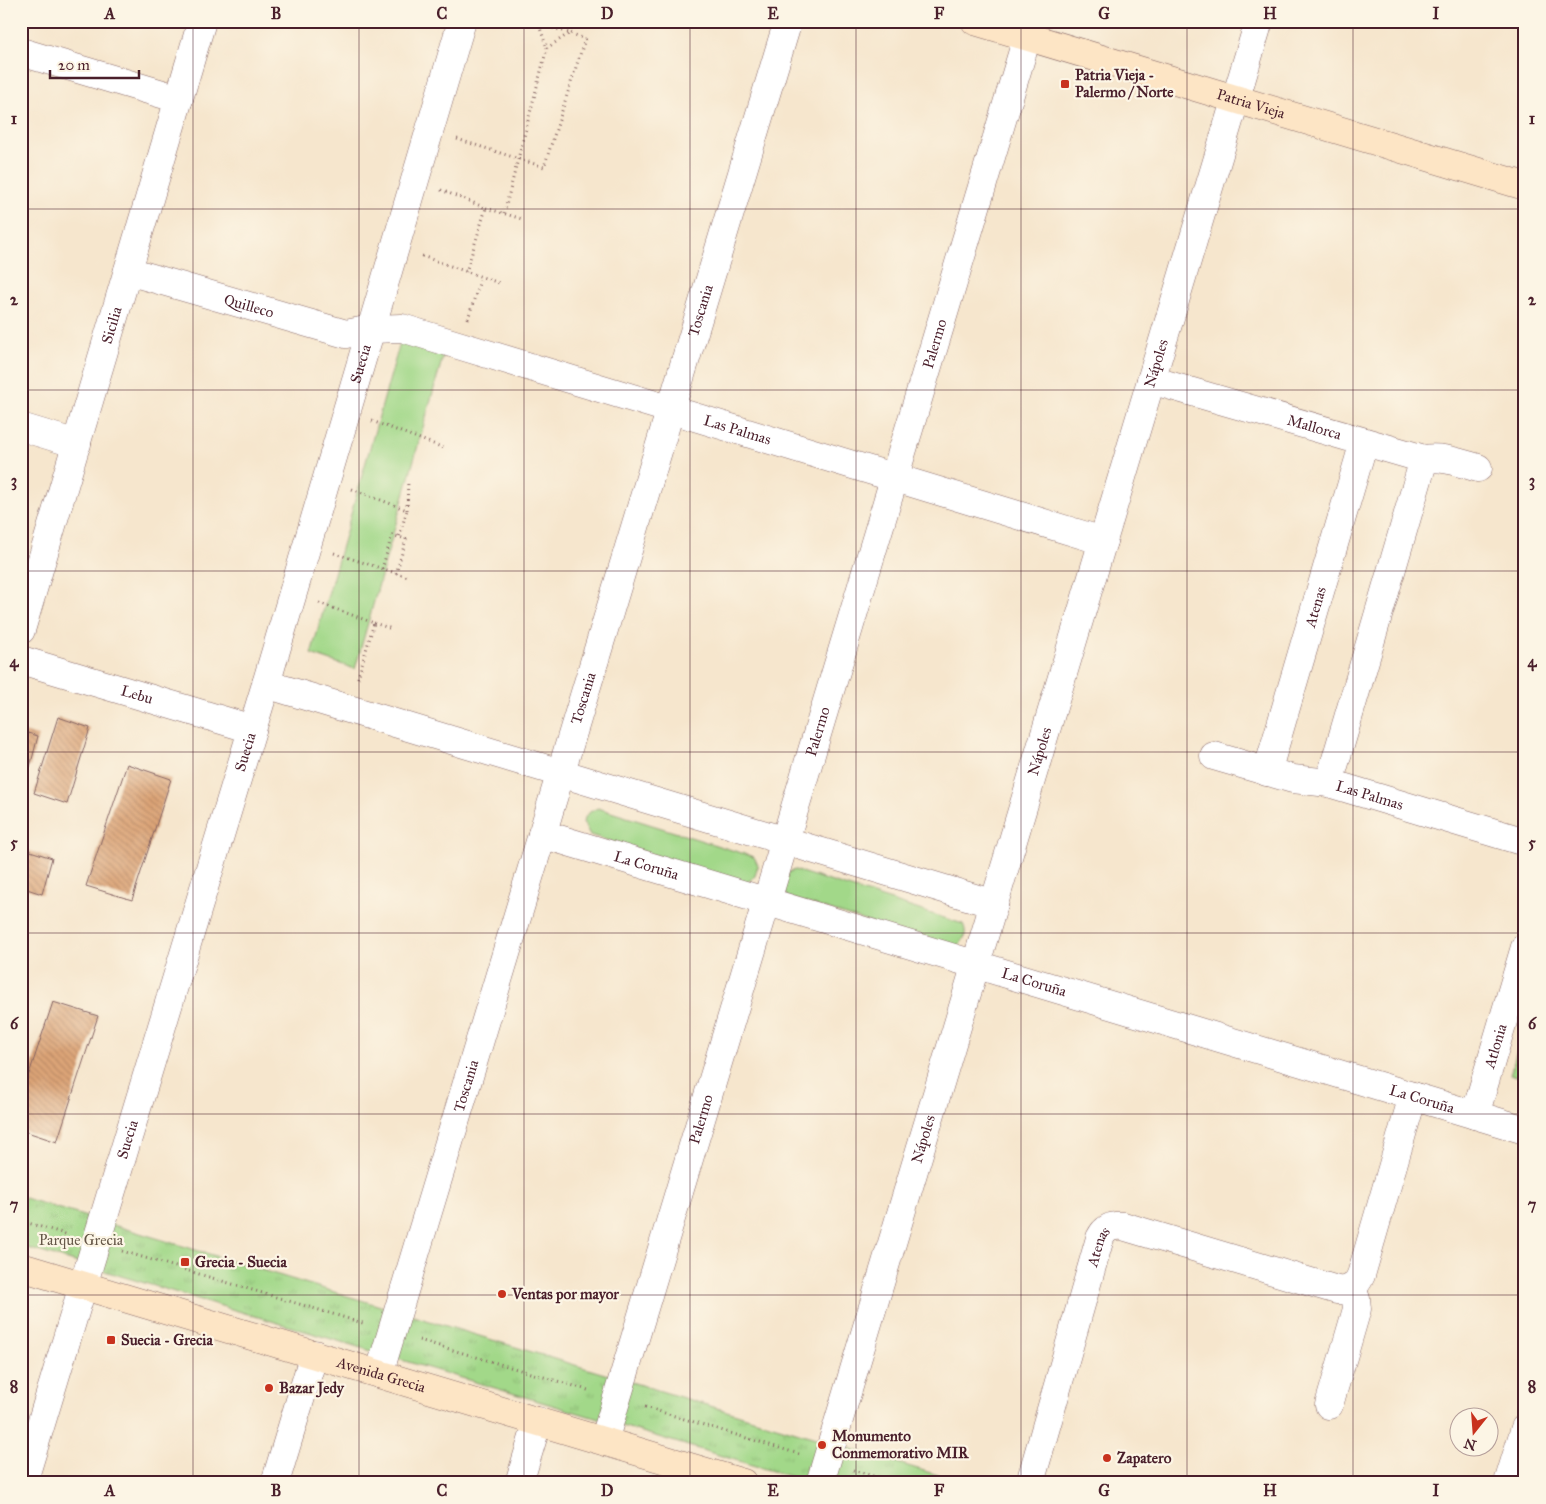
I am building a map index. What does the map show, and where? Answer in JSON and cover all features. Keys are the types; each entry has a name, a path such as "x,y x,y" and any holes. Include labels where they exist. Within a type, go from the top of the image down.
{"main road":[{"name":"Patria Vieja","path":"975,21 1030,29 1235,99 1525,186"},
{"name":"Avenida Grecia","path":"21,1267 743,1483"}],"street":[{"name":"Sicilia","path":"21,630 202,21"},
{"name":"Suecia","path":"23,1483 266,684 462,21"},
{"name":"Toscania","path":"379,1374 788,21"},
{"name":"Nápoles","path":"823,1472 1259,21"},
{"name":"Palermo","path":"604,1441 1030,29"},
{"path":"21,52 179,99"},
{"name":"Quilleco","path":"128,271 346,334 371,329"},
{"name":"Las Palmas","path":"371,329 402,328 1103,541"},
{"name":"Mallorca","path":"1151,380 1424,459 1434,457 1478,468"},
{"path":"21,427 77,444"},
{"name":"Atenas","path":"1267,772 1364,442"},
{"path":"1329,783 1424,459"},
{"name":"Lebu","path":"21,660 252,729"},
{"path":"266,684 994,904"},
{"name":"Las Palmas","path":"1214,756 1294,779 1329,783 1525,842"},
{"name":"La Coruña","path":"542,834 1525,1130"},
{"name":"Atlonia","path":"1475,1115 1525,947"},
{"path":"1329,1405 1357,1308 1352,1288 1358,1283 1361,1275 1413,1096"},
{"name":"Atenas","path":"1030,1483 1100,1238 1109,1227 1115,1225 1123,1226 1337,1290 1352,1288"},
{"path":"275,1483 314,1354"},
{"path":"520,1483 538,1422"},
{"path":"1508,1483 1525,1428"}],"path":[{"path":"430,130 544,167 585,39 529,21"},
{"path":"504,213 547,48 539,24"},
{"path":"547,48 570,34"},
{"path":"416,180 486,208 522,219"},
{"path":"466,272 486,208"},
{"path":"396,246 502,284"},
{"path":"460,346 481,277"},
{"path":"347,412 444,448"},
{"path":"326,480 407,510"},
{"path":"399,537 407,510 408,480"},
{"path":"382,569 392,534 406,539 396,574"},
{"path":"308,543 408,578"},
{"path":"293,593 392,629"},
{"path":"356,681 374,623"},
{"path":"21,1221 617,1399 823,1472 896,1483"}],"green space":[{"path":"401,339 444,353 355,669 311,654"},
{"path":"598,808 754,857 758,865 755,876 746,884 590,835 583,822 589,813"},
{"path":"795,870 963,924 964,938 954,949 788,897 783,890 789,872"},
{"path":"1525,1026 1525,1079 1510,1074"},
{"name":"Parque Grecia","path":"21,1197 964,1483 812,1483 21,1246"}],"building":[{"path":"58,717 90,728 67,804 34,793"},
{"path":"21,731 38,736 30,767 21,765"},
{"path":"127,764 171,779 132,900 86,886"},
{"path":"21,848 52,858 42,894 21,887"},
{"path":"53,1002 98,1016 57,1142 21,1130 21,1098"}],"place":[{"name":"Patria Vieja - Palermo / Norte","path":"1065,84"},
{"name":"Grecia - Suecia","path":"185,1262"},
{"name":"Ventas por mayor","path":"502,1294"},
{"name":"Suecia - Grecia","path":"111,1340"},
{"name":"Bazar Jedy","path":"269,1388"},
{"name":"Monumento Conmemorativo MIR","path":"822,1445"},
{"name":"Zapatero","path":"1107,1458"}]}
